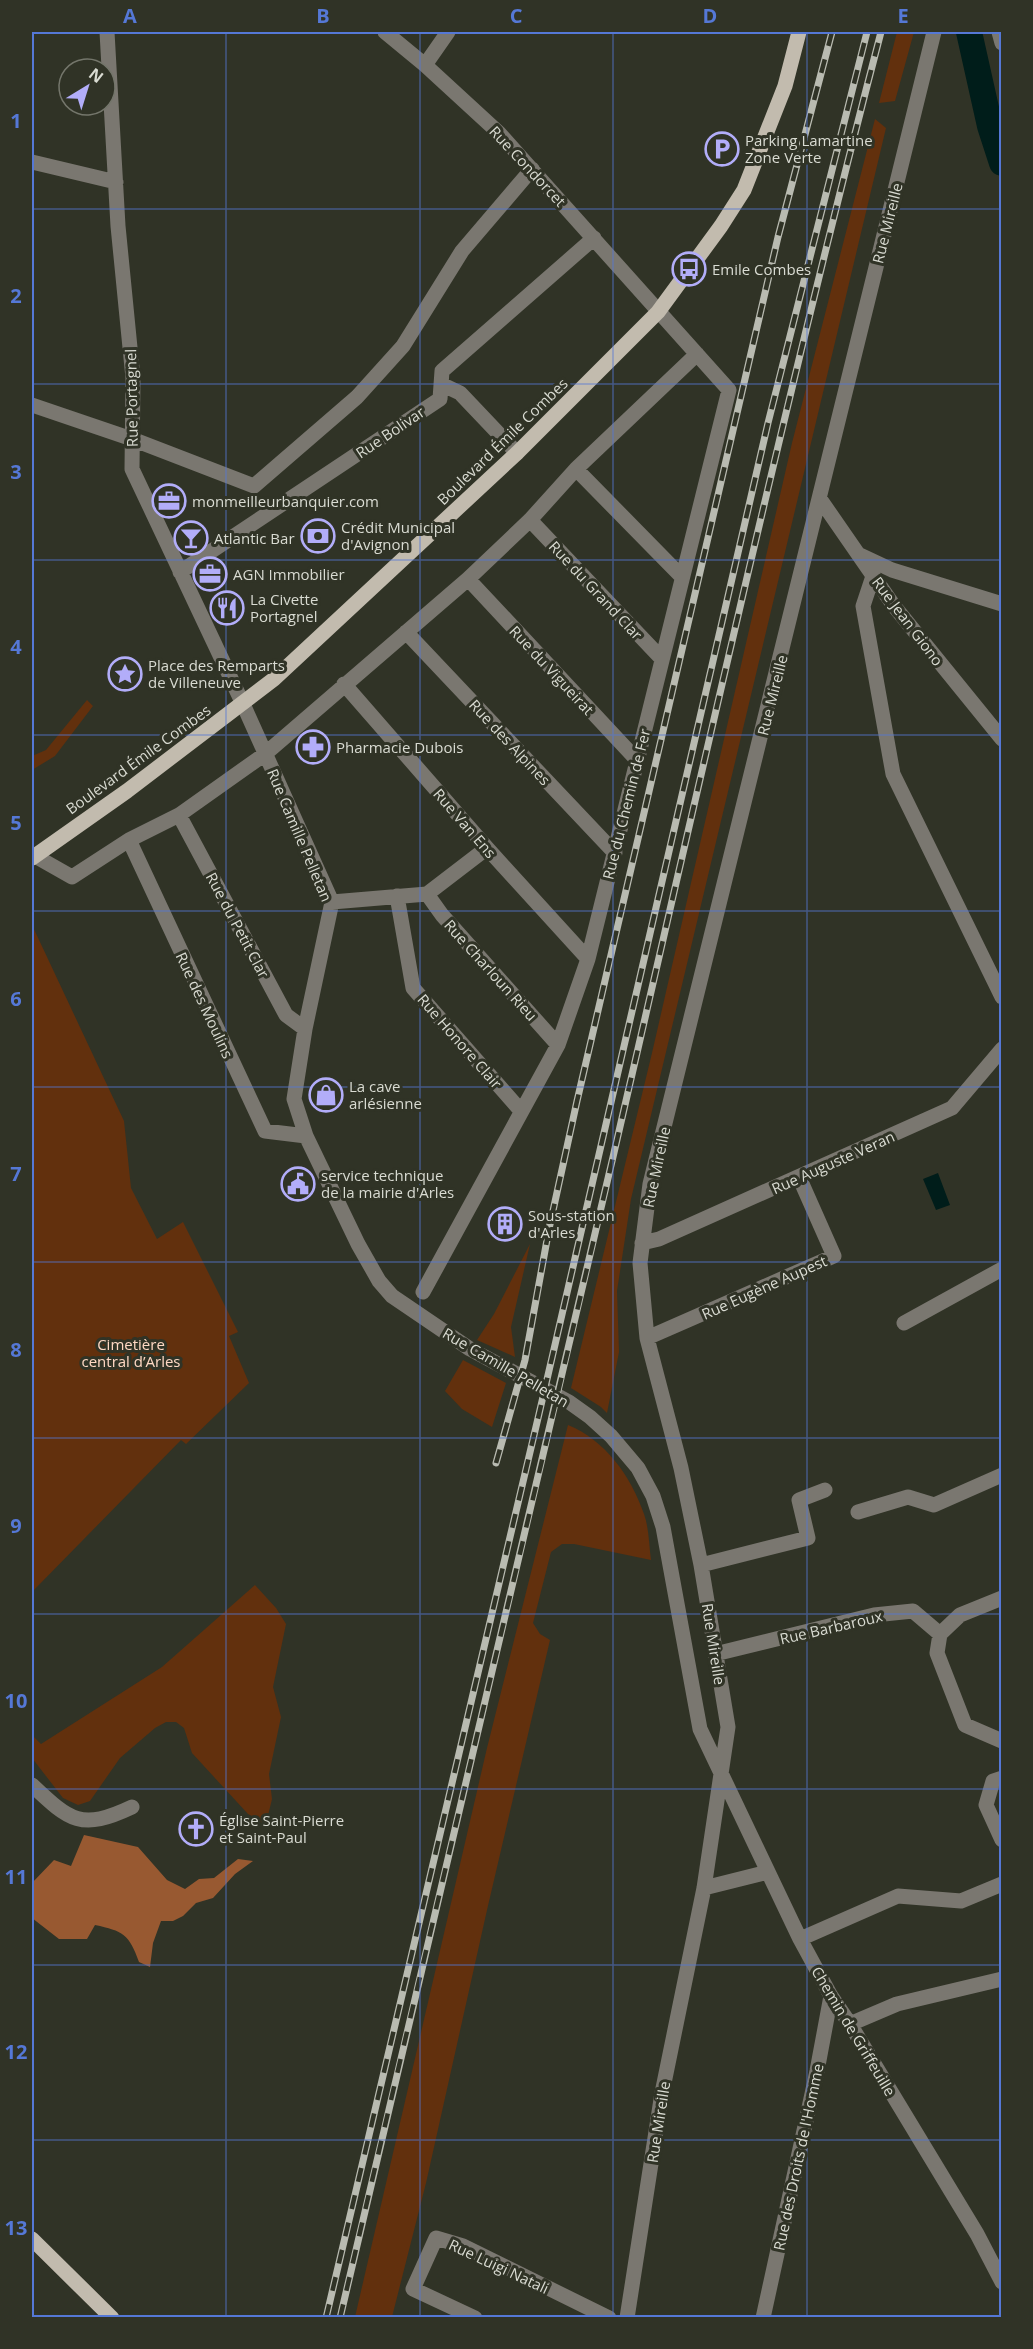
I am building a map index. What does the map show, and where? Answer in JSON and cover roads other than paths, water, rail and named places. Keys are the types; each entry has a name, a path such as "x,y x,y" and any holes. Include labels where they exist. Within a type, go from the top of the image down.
{"main road":[{"name":"Boulevard Émile Combes","path":"33,857 127,791 274,680 517,453 658,312 721,226 744,190 785,86 799,32"},
{"path":"32,2239 112,2318"}],"street":[{"name":"Rue Portagnel","path":"107,32 116,182 134,378 132,470 243,704"},
{"name":"Rue Condorcet","path":"386,32 499,133 658,312"},
{"path":"425,65 448,32"},
{"name":"Rue Mireille","path":"627,2318 662,2093 704,1888 728,1727 701,1565 681,1468 647,1338 640,1263 642,1243 650,1184 934,32"},
{"path":"999,32 1002,43"},
{"path":"32,162 116,182"},
{"path":"32,405 132,439 254,486 357,397 403,346 462,251 532,169"},
{"name":"Rue Bolivar","path":"180,572 440,399 442,371 594,238"},
{"name":"Rue du Chemin de Fer","path":"423,1292 558,1046 588,959 729,390 658,312"},
{"name":"Boulevard Émile Combes","path":"33,857 72,877 129,840 179,815 265,754 468,579 530,520 576,469 697,354"},
{"path":"441,384 460,393 517,453"},
{"path":"576,469 682,577"},
{"name":"Rue Jean Giono","path":"820,499 894,606 1002,739"},
{"name":"Rue du Grand Clar","path":"530,520 662,659"},
{"path":"860,554 892,570 1002,604"},
{"path":"873,576 863,606 892,774 1002,997"},
{"name":"Rue du Vigueirat","path":"468,579 637,760"},
{"name":"Rue des Alpines","path":"406,632 615,852"},
{"name":"Rue Van Ens","path":"344,684 487,848 588,959"},
{"name":"Rue Camille Pelletan","path":"243,704 332,902 305,1029 294,1099 306,1136 358,1244 379,1281 392,1296 470,1349 568,1402 590,1417 611,1436 638,1468 653,1496 663,1527 700,1729 721,1772"},
{"name":"Rue du Petit Clar","path":"179,815 286,1015 305,1029"},
{"name":"Rue des Moulins","path":"129,840 265,1131 306,1136"},
{"path":"332,902 426,894 487,848"},
{"name":"Rue Charloun Rieu","path":"426,894 558,1046"},
{"name":"Rue Honore Clair","path":"397,896 413,988 521,1111"},
{"name":"Rue Auguste Veran","path":"642,1243 659,1239 952,1108 1002,1049"},
{"name":"Rue Eugène Aupest","path":"647,1338 834,1256 799,1177"},
{"path":"904,1323 1002,1269"},
{"path":"858,1512 908,1497 934,1505 1002,1474"},
{"path":"701,1565 808,1538 799,1500 825,1490"},
{"path":"1002,1598 960,1614 940,1634 937,1653 965,1725 1002,1741"},
{"name":"Rue Barbaroux","path":"715,1654 884,1614 913,1611 940,1634"},
{"name":"Chemin de Griffeuille","path":"721,1772 800,1939 831,1996 977,2234 1002,2282"},
{"path":"1002,1778 993,1781 986,1805 1002,1840"},
{"path":"32,1785 67,1815 81,1821 110,1818 132,1807"},
{"path":"704,1888 768,1872"},
{"path":"800,1939 898,1896 961,1900 1002,1884"},
{"path":"850,2024 897,2004 1002,1979"},
{"name":"Rue des Droits de l'Homme","path":"763,2318 818,2071 831,1996"},
{"name":"Rue Luigi Natali","path":"475,2318 413,2289 436,2238 463,2246 609,2318"}],"water":[{"path":"938,1173 950,1205 936,1210 923,1179"}],"waterway":[{"path":"969,32 990,126 1002,163"}],"railway":[{"path":"496,1463 525,1360 549,1229 577,1101 778,237 832,32"},
{"path":"326,2318 539,1414 768,423 867,32"},
{"path":"340,2318 710,734 845,172 881,32"}],"place":[{"name":"Parking Lamartine Zone Verte","path":"722,149"},
{"name":"Emile Combes","path":"689,269"},
{"name":"monmeilleurbanquier.com","path":"169,501"},
{"name":"Crédit Municipal d'Avignon","path":"318,536"},
{"name":"Atlantic Bar","path":"191,538"},
{"name":"AGN Immobilier","path":"210,574"},
{"name":"La Civette Portagnel","path":"227,608"},
{"name":"Place des Remparts de Villeneuve","path":"125,674"},
{"name":"Pharmacie Dubois","path":"313,747"},
{"name":"La cave arlésienne","path":"326,1095"},
{"name":"service technique de la mairie d'Arles","path":"298,1184"},
{"name":"Sous-station d'Arles","path":"505,1224"},
{"name":"Église Saint-Pierre et Saint-Paul","path":"196,1829"}],"park label":[{"name":"Cimetière central d’Arles","path":"131,1352"}]}
